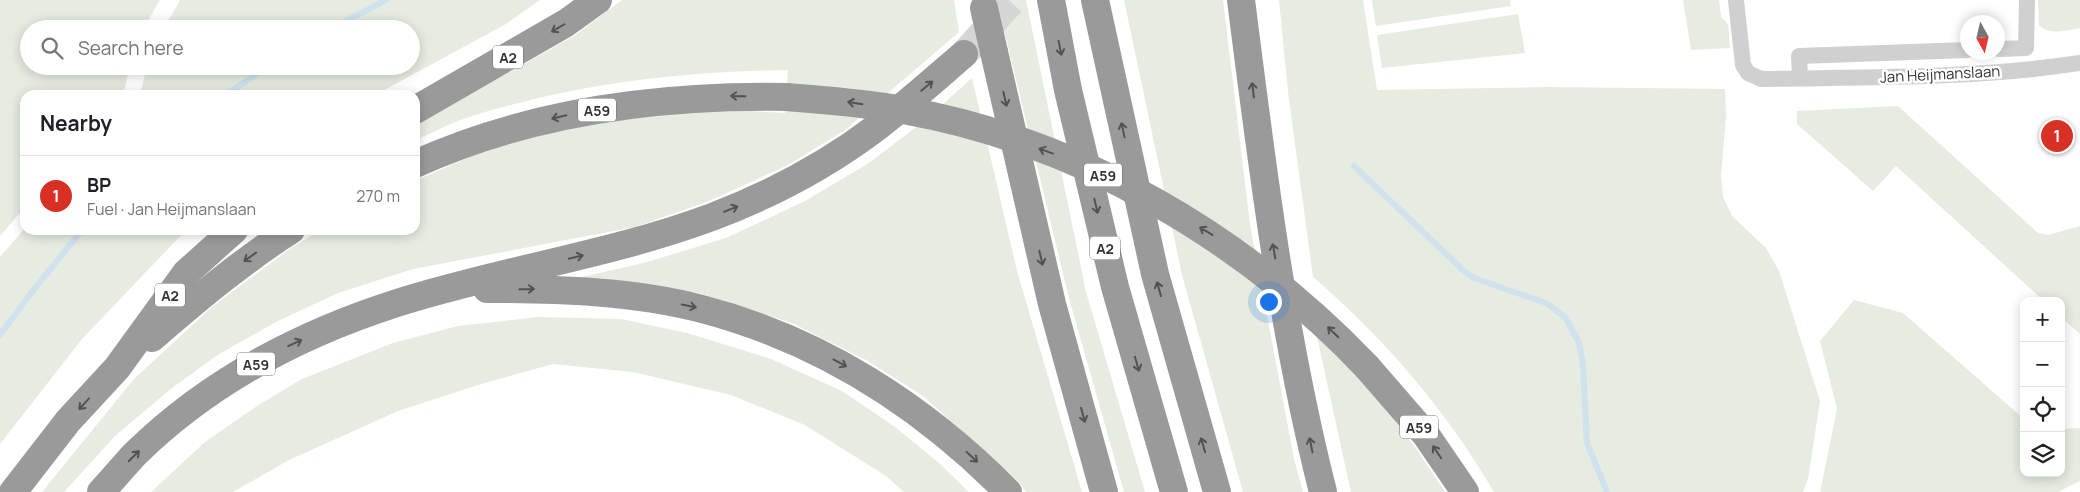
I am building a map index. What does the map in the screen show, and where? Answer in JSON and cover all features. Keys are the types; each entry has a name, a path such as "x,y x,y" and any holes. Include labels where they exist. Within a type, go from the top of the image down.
{"highway":[{"name":"A2","path":"420,107 566,23 598,0"},
{"name":"A2","path":"1051,0 1068,90 1115,287 1174,492"},
{"path":"1095,0 1155,274 1217,492"},
{"path":"1241,0 1270,223 1292,353 1323,492"},
{"path":"983,4 1052,304 1104,492"},
{"name":"A59","path":"101,492 135,455 185,412 232,378 280,350 331,327 398,302 675,230 750,201 788,183 853,144 904,105 964,54"},
{"name":"A59","path":"420,162 469,142 550,119 667,100 726,96 847,101 936,117 1019,141 1095,170 1152,199 1213,236 1246,259 1324,324 1367,367 1426,434 1465,492"},
{"name":"A2","path":"117,368 186,273 228,235"},
{"path":"13,492 68,421 117,368 208,289 283,235"},
{"name":"A59","path":"443,290 539,289 623,295 702,309 744,322 825,355 879,386 937,427 1008,492"}],"street":[{"name":"Jan Heijmanslaan","path":"1736,0 1743,66 1748,72 1761,79 2036,70 2080,62"},
{"name":"Jan Heijmanslaan","path":"2005,49 2026,48 2027,0"},
{"name":"Jan Heijmanslaan","path":"1800,78 1799,56 1960,50"}],"shaded area":[{"path":"0,0 160,0 148,20 20,20 20,75 128,75 124,90 20,90 20,213 0,236"},
{"path":"180,0 540,0 506,24 420,71 420,20 169,20"},
{"path":"622,0 954,0 959,32 845,130 788,165 709,201 635,227 413,269 338,293 278,321 219,354 172,388 115,436 64,492 42,492 134,379 213,306 291,248 313,235 420,235 420,179 472,156 560,129 671,113 730,110 785,113 788,70 705,73 622,82 540,98 460,120 420,138 420,122 574,36"},
{"path":"999,0 1026,0 1086,292 1145,492 1124,492 1069,298 1003,26"},
{"path":"1124,0 1223,0 1250,225 1294,459 1303,492 1243,492 1182,275"},
{"path":"1279,0 1363,0 1377,90 1548,87 1725,89 1726,116 1721,175 1723,197 1732,216 1766,248 1779,271 1820,401 1808,479 1803,492 1494,492 1476,462 1435,404 1365,325 1313,277 1288,92"},
{"path":"1372,0 1510,0 1511,6 1376,26"},
{"path":"1683,0 1719,0 1721,17 1728,24 1730,48 1691,50"},
{"path":"2038,0 2080,0 2080,28 2053,31 2043,28 2039,25"},
{"path":"1518,14 1525,53 1382,68 1377,35"},
{"path":"145,75 412,75 384,90 141,90"},
{"path":"972,78 1017,271 1082,492 1026,492 1018,481 923,396 868,361 792,323 699,293 620,282 573,279 644,263 726,238 805,201 869,163 924,121"},
{"path":"1898,106 2038,233 2048,235 2080,226 2080,334 2065,321 2065,297 2040,297 1896,166 1873,191 1797,124 1797,111"},
{"path":"20,234 181,235 82,339 0,444 0,257"},
{"path":"1854,300 1903,313 2020,415 2020,477 2065,477 2065,429 2080,428 2080,481 2058,492 1820,492 1837,409 1820,341"},
{"path":"538,317 621,319 687,333 771,359 842,391 895,427 939,463 969,492 904,492 886,476 805,425 731,395 633,372 553,364 481,384 398,411 289,460 233,492 151,492 205,442 257,406 302,379 393,343 458,326"},
{"path":"1317,337 1371,389 1415,447 1445,492 1351,492"}],"waterway":[{"path":"348,20 386,0"},
{"path":"233,90 255,75"},
{"path":"1354,166 1465,272 1474,278 1546,303 1566,318 1579,343 1583,365 1587,443 1607,492"},
{"path":"0,335 78,235"}],"tunnel":[{"path":"964,54 1013,0"}],"place":[{"name":"BP","path":"2057,136"}]}
